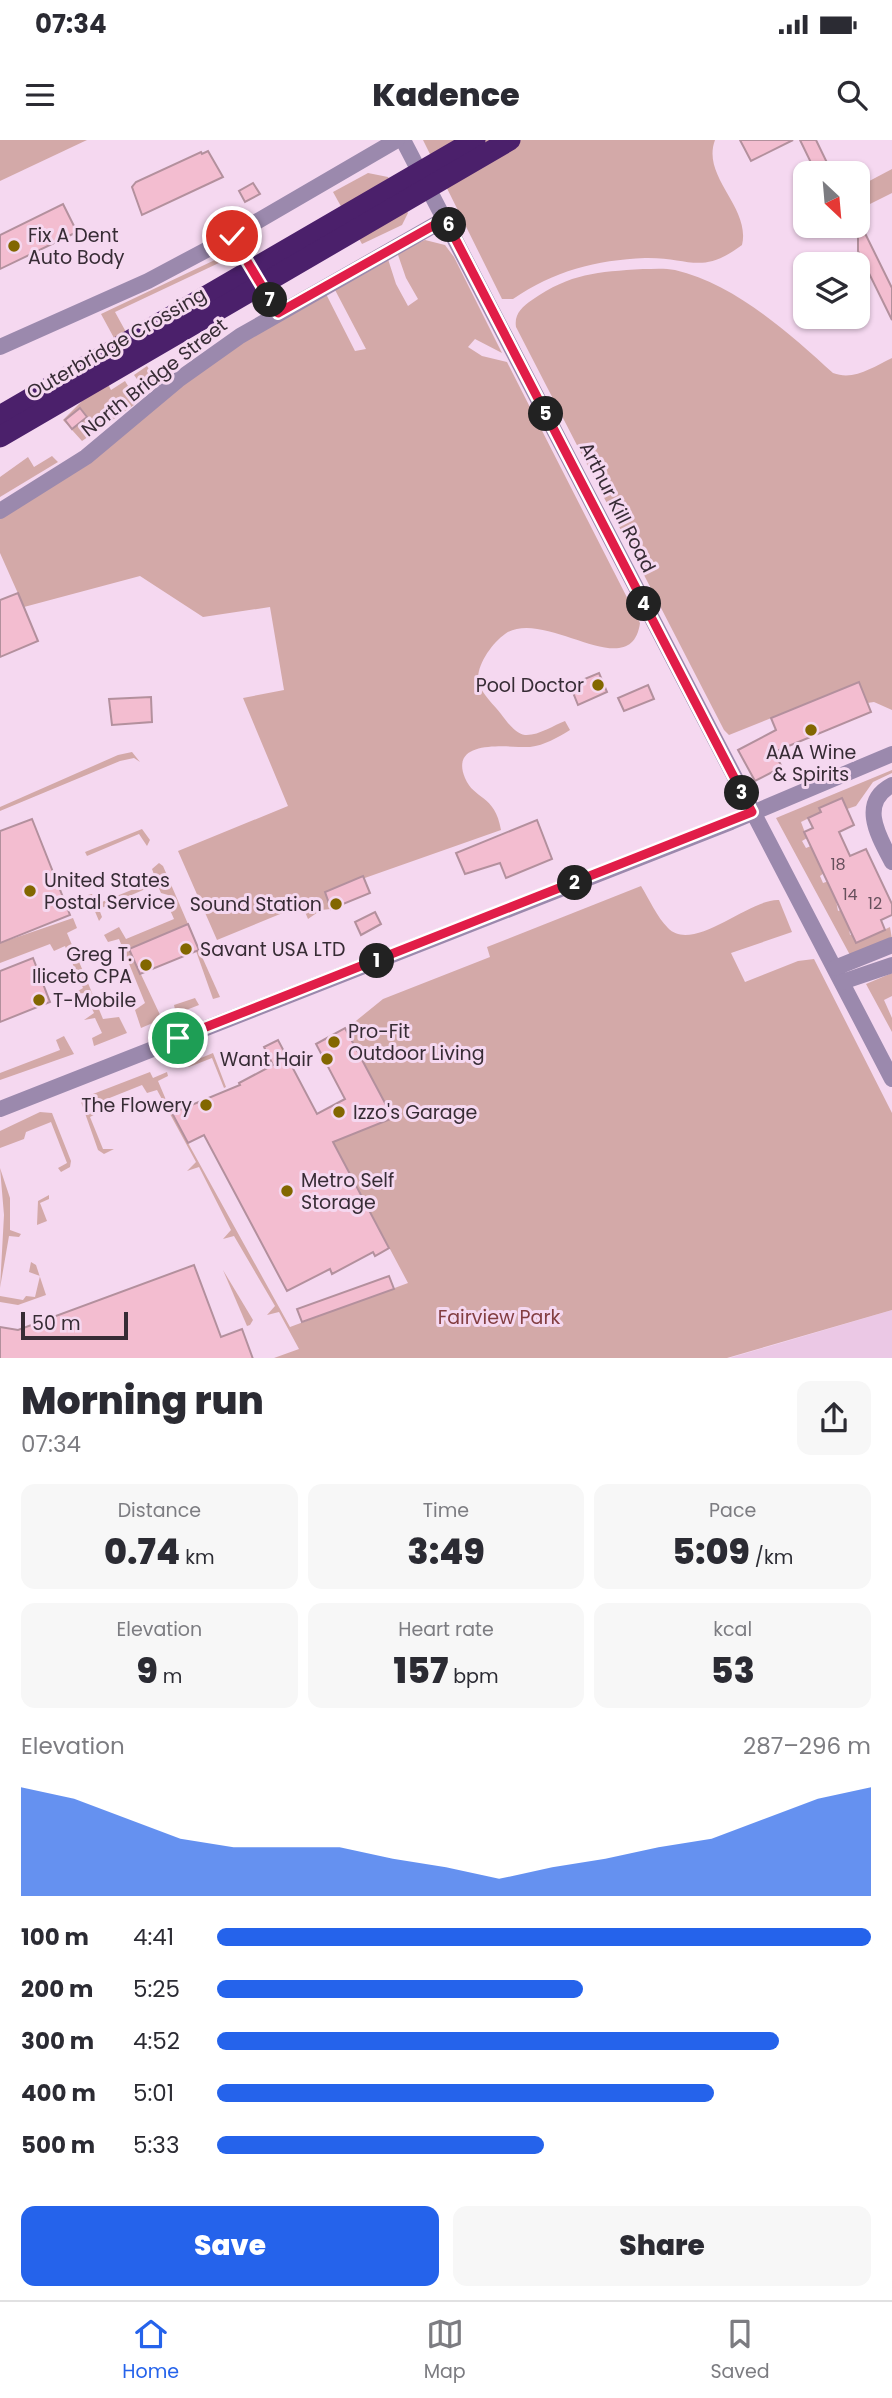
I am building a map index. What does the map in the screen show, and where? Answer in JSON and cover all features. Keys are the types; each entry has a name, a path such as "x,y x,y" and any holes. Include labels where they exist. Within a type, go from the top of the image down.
{"highway":[{"name":"Outerbridge Crossing","path":"0,437 99,368 475,140"},
{"name":"Outerbridge Crossing","path":"0,414 99,368 510,140"}],"street":[{"path":"0,347 148,281 232,236 397,140"},
{"name":"Arthur Kill Road","path":"404,140 892,1079"},
{"name":"North Bridge Street","path":"0,511 86,457 178,380 278,313 445,219"},
{"path":"232,236 278,313"},
{"path":"0,1109 752,812 892,754"},
{"path":"892,785 878,796 872,809 875,827 892,862"},
{"path":"838,975 892,945"},
{"path":"873,969 892,956"},
{"path":"838,975 892,965"}],"shaded area":[{"path":"892,1310 892,1358 730,1358"}],"green space":[{"path":"0,140 87,140 0,181"},
{"path":"423,140 715,140 715,167 740,218 742,245 716,260 705,262 645,258 593,264 544,281 513,299 502,299"},
{"path":"892,169 892,193 870,204 870,181"},
{"path":"368,173 388,177 408,213 402,225 362,244 333,192"},
{"path":"425,240 445,245 454,257 502,353 475,339 468,347 482,356 507,362 640,623 633,641 621,648 604,647 541,629 522,628 505,634 490,650 479,671 479,684 512,727 521,734 530,735 565,721 570,730 551,741 535,746 497,746 473,750 465,756 462,765 465,778 494,810 501,830 325,892 331,909 321,910 308,919 302,905 217,940 178,851 288,806 243,698 284,690 270,607 203,617 140,576 24,607 0,553 0,516 231,350 325,292 355,351 366,349 334,288 387,256 396,284 408,306 418,299 406,278 397,252"},
{"path":"219,258 221,262 115,312 126,332 114,338 101,314"},
{"path":"643,269 675,270 719,286 760,312 833,373 856,374 892,358 892,710 874,702 867,703 859,683 729,735 724,730 516,327 516,318 522,308 559,284 598,273"},
{"path":"147,366 156,380 145,390 134,375"},
{"path":"125,381 136,399 134,405 82,441 63,420 82,401 108,384 111,390"},
{"path":"52,456 58,462 0,497 0,477 28,457 34,467"},
{"path":"132,752 140,762 134,758 120,761 0,811 0,807 118,755"},
{"path":"892,770 892,773 873,782 856,806 847,809 841,798 819,808 821,812 801,822 807,838 802,841 806,848 811,846 814,854 838,844 820,876 823,883 832,880 838,911 846,908 850,935 852,934 857,943 890,927 892,939 850,955 776,818"},
{"path":"142,829 150,840 147,846 139,834 87,856 85,852"},
{"path":"159,863 163,866 188,924 129,949 162,1019 141,1028 135,1010 145,1003 119,939 108,942 104,935 119,927 126,939 174,919 170,910 173,905 168,895 161,893 157,884 99,909 102,917 99,921 88,895 92,894 97,904 156,880 152,869"},
{"name":"Fairview Park","path":"641,886 664,924 679,934 706,930 753,907 779,900 792,932 731,953 745,982 798,961 814,959 892,1113 892,1310 727,1358 274,1358 299,1349 279,1312 267,1315 275,1306 234,1236 223,1239 231,1230 199,1167 187,1171 196,1162 157,1090 147,1093 142,1085 97,1103 99,1112 90,1117 103,1149 114,1149 104,1154 98,1150 80,1099 150,1072 153,1078 167,1072 168,1076 158,1081 172,1114 290,1327 408,1283 333,1142 392,1118 346,1029 383,999 490,957 487,947"},
{"path":"73,918 77,928 67,933 103,1019 119,1017 127,1033 94,1046 92,1038 102,1033 95,1018 84,1020 94,1013 85,993 73,994 83,988 76,972 64,974 74,967 65,946 54,951 50,944 0,963 0,943"},
{"path":"199,950 220,997 213,999 196,951"},
{"path":"892,973 892,996 884,1000 892,1018 892,1032 866,984"},
{"path":"195,998 199,1005 176,1014 174,1005"},
{"path":"64,1036 74,1054 0,1080 0,1073 60,1050 56,1040"},
{"path":"213,1053 226,1087 224,1088 212,1058 189,1067 184,1065"},
{"path":"40,1112 52,1113 71,1161 70,1167 61,1172 58,1168 67,1163 51,1122 26,1132 24,1139 0,1148 0,1131"},
{"path":"0,1168 10,1198 10,1230 21,1234 19,1237 9,1236 0,1288 4,1215"},
{"path":"49,1195 49,1199 40,1203 47,1221 37,1225 38,1201"},
{"path":"31,1262 36,1265 40,1276 29,1272"},
{"path":"223,1270 253,1320 250,1325 247,1326"},
{"path":"40,1277 46,1295 18,1305 0,1302 0,1296 23,1300 26,1296 35,1297"}],"building":[{"path":"740,140 793,140 751,161"},
{"path":"800,140 816,140 826,161 810,161"},
{"path":"208,151 223,177 142,215 132,187 136,182"},
{"path":"253,183 260,194 245,202 239,191"},
{"path":"63,204 77,232 0,269 0,235"},
{"path":"858,238 867,238 892,288 892,320 870,275 870,252 858,251"},
{"path":"80,408 87,417 72,429 65,420"},
{"path":"18,593 38,641 0,657 0,600"},
{"path":"599,673 607,692 578,705 570,685"},
{"path":"859,682 871,712 774,752 782,767 755,781 738,750 776,730 771,718"},
{"path":"648,685 654,699 624,711 618,698"},
{"path":"151,697 152,722 112,725 109,699"},
{"path":"842,798 854,825 839,832 850,856 866,849 892,904 892,915 881,920 885,930 856,943 804,832 813,828 808,818 821,812 819,808"},
{"name":"United States Postal Service","path":"32,819 70,915 0,943 0,831"},
{"path":"537,820 552,859 506,878 500,863 465,874 456,853"},
{"path":"363,876 370,893 331,909 325,892"},
{"path":"375,912 381,924 361,935 355,922"},
{"path":"188,924 199,950 140,974 129,949"},
{"path":"33,958 50,1002 0,1022 0,971"},
{"path":"345,1028 393,1118 333,1142 389,1248 375,1256 373,1252 332,1274 330,1269 287,1291 204,1135 188,1143 172,1113 240,1085 239,1083 273,1065 264,1047 278,1040 317,1114 345,1099 316,1044"},
{"path":"194,1265 221,1337 242,1329 253,1358 0,1358 0,1327 18,1330"},
{"path":"389,1276 394,1289 302,1322 297,1309"}],"place":[{"name":"Fix A Dent Auto Body","path":"14,246"},
{"name":"Pool Doctor","path":"598,685"},
{"name":"AAA Wine & Spirits","path":"811,730"},
{"name":"United States Postal Service","path":"30,891"},
{"name":"Sound Station","path":"336,904"},
{"name":"Savant USA LTD","path":"186,949"},
{"name":"Greg T. Iliceto CPA","path":"146,965"},
{"name":"T-Mobile","path":"39,1000"},
{"name":"Pro-Fit Outdoor Living","path":"334,1042"},
{"name":"Want Hair","path":"327,1059"},
{"name":"The Flowery","path":"206,1105"},
{"name":"Izzo's Garage","path":"339,1112"},
{"name":"Metro Self Storage","path":"287,1191"}],"route":[{"path":"178,1038 752,812 445,219 278,313 232,236"}]}
